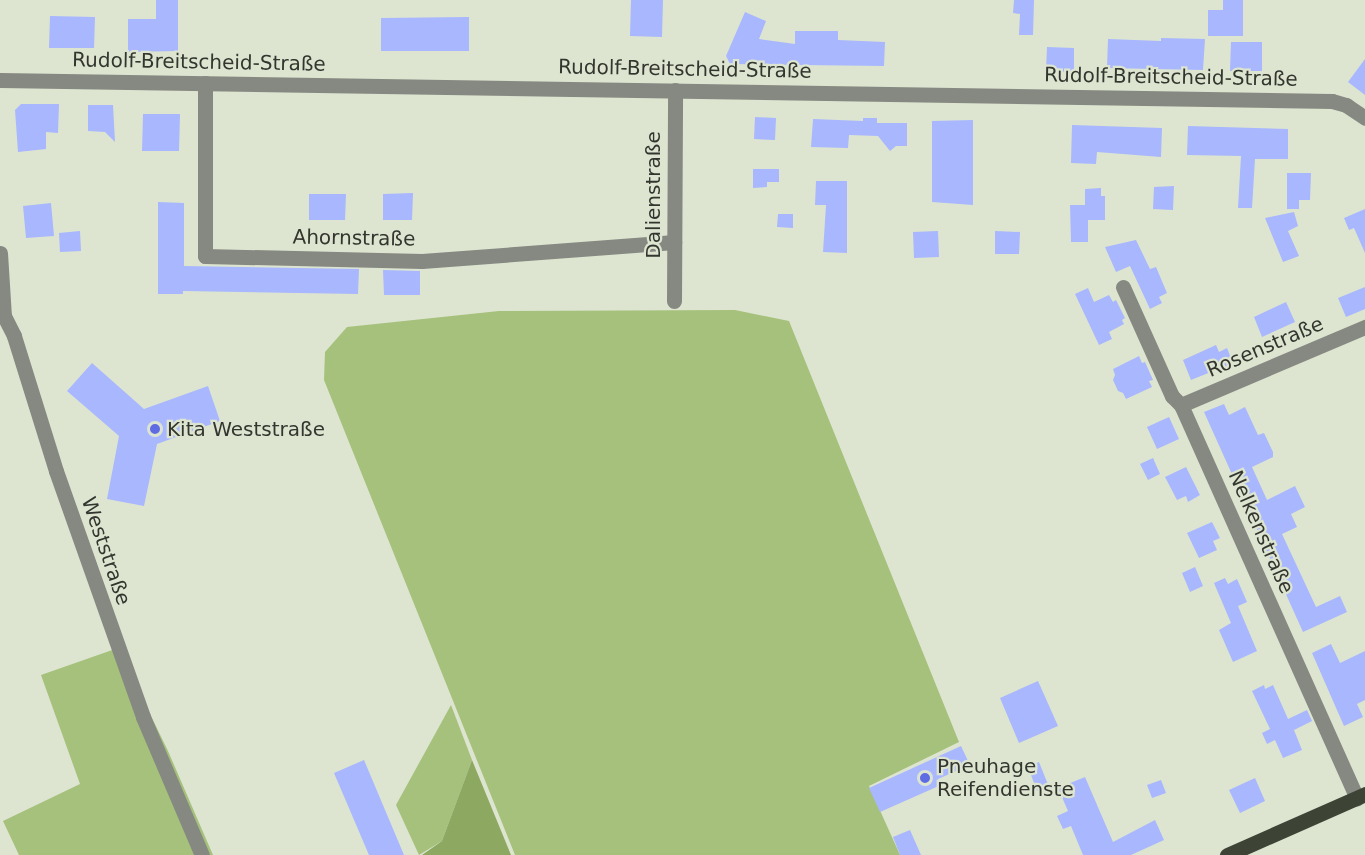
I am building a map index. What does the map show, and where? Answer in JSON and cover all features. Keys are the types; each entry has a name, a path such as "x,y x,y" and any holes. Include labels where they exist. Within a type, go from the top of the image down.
{"main road":[{"path":"1227,855 1361,796"}],"street":[{"name":"Rudolf-Breitscheid-Straße","path":"0,80 1332,101 1346,105 1365,118"},
{"name":"Ahornstraße","path":"206,83 205,256 422,261 674,242"},
{"name":"Dalienstraße","path":"674,301 675,90"},
{"name":"Weststraße","path":"0,253 4,316 14,336 60,482 143,717 202,855"},
{"name":"Nelkenstraße","path":"1123,286 1172,396 1181,405 1361,796"},
{"name":"Rosenstraße","path":"1181,405 1365,327"}],"green space":[{"path":"735,310 789,321 959,742 869,786 900,855 515,855 324,380 325,352 347,327 499,311"},
{"path":"118,648 168,751 213,855 19,855 3,821 80,784 41,675"},
{"path":"451,705 472,760 442,841 419,855 396,805"},
{"path":"472,760 511,855 422,855 442,841"}],"building":[{"path":"156,0 178,0 178,51 128,52 128,19 156,19"},
{"path":"631,0 663,0 662,37 630,36"},
{"path":"1014,0 1034,0 1033,35 1019,35 1020,14 1013,13"},
{"path":"1223,0 1243,0 1243,36 1208,36 1208,10 1223,10"},
{"path":"745,12 766,21 759,39 795,44 795,31 838,31 838,40 885,42 884,66 730,64 726,56"},
{"path":"50,16 95,17 94,48 49,48"},
{"path":"469,17 469,51 381,51 381,18"},
{"path":"1161,38 1205,39 1203,70 1107,68 1108,39 1161,41"},
{"path":"1231,42 1262,42 1262,71 1230,71"},
{"path":"1047,47 1074,48 1074,72 1046,71"},
{"path":"1365,59 1365,95 1348,82"},
{"path":"21,104 59,104 58,133 46,132 46,149 18,152 15,110"},
{"path":"88,105 113,105 115,142 105,132 88,131"},
{"path":"143,114 180,114 179,151 142,151"},
{"path":"755,117 776,118 775,140 754,139"},
{"path":"863,118 877,118 877,123 907,123 907,146 896,146 890,151 878,136 849,135 848,148 811,147 813,119 863,121"},
{"path":"973,120 973,205 932,202 932,121"},
{"path":"1072,125 1162,128 1161,157 1097,152 1096,164 1071,163"},
{"path":"1188,126 1288,129 1288,159 1255,159 1252,208 1238,208 1241,156 1187,155"},
{"path":"753,169 779,169 779,182 767,182 767,187 753,188"},
{"path":"1287,173 1311,173 1310,200 1299,200 1299,209 1287,209"},
{"path":"816,181 847,181 847,253 823,252 826,205 815,205"},
{"path":"1174,186 1173,210 1153,209 1154,187"},
{"path":"1101,188 1101,196 1105,196 1105,220 1088,220 1088,242 1071,242 1070,205 1085,205 1085,189"},
{"path":"413,193 412,220 383,220 383,194"},
{"path":"309,194 346,194 345,220 309,220"},
{"path":"158,202 184,203 184,266 359,269 358,294 183,291 183,294 158,294"},
{"path":"51,203 54,236 26,238 23,206"},
{"path":"1365,209 1365,253 1354,228 1349,230 1344,218"},
{"path":"1294,212 1298,226 1288,231 1299,256 1283,262 1265,218"},
{"path":"778,214 793,214 793,228 777,227"},
{"path":"80,231 81,251 60,252 59,233"},
{"path":"938,231 939,257 914,258 913,232"},
{"path":"995,231 1020,232 1019,254 995,254"},
{"path":"1136,240 1150,269 1156,267 1167,293 1159,297 1162,303 1150,309 1130,266 1116,272 1105,247"},
{"path":"383,270 420,271 420,295 384,295"},
{"path":"1365,287 1365,309 1346,317 1338,298"},
{"path":"1088,288 1094,302 1109,295 1113,302 1116,300 1125,318 1122,320 1124,324 1109,332 1112,339 1099,345 1075,294"},
{"path":"1286,302 1295,322 1262,337 1254,317"},
{"path":"1216,345 1219,352 1227,348 1233,363 1191,380 1183,360"},
{"path":"1139,356 1142,363 1145,362 1153,380 1149,381 1152,387 1126,399 1123,393 1118,391 1113,380 1115,375 1113,369"},
{"name":"Kita Weststraße","path":"92,363 144,409 208,386 220,421 157,444 144,506 107,499 119,436 67,391"},
{"path":"1224,404 1229,415 1245,407 1258,435 1264,433 1273,452 1273,457 1252,467 1267,500 1295,486 1305,507 1291,514 1297,527 1282,534 1316,607 1340,596 1347,612 1303,632 1204,412"},
{"path":"1169,417 1179,439 1157,449 1147,427"},
{"path":"1153,458 1160,474 1148,480 1140,464"},
{"path":"1186,467 1200,495 1188,502 1186,496 1177,500 1165,477"},
{"path":"1212,522 1220,538 1213,541 1217,550 1199,558 1187,533"},
{"path":"1195,567 1203,586 1190,592 1182,573"},
{"path":"1225,578 1228,584 1237,579 1247,602 1238,606 1257,651 1233,662 1219,630 1231,623 1214,583"},
{"path":"1331,644 1340,663 1365,651 1365,700 1357,704 1363,717 1344,726 1312,653"},
{"path":"1038,681 1058,726 1019,743 1000,698"},
{"path":"1264,685 1265,689 1273,685 1288,719 1307,710 1312,721 1294,730 1302,750 1283,758 1275,740 1267,744 1262,733 1270,729 1252,691"},
{"path":"961,746 970,765 938,779 941,785 880,812 869,788"},
{"path":"364,760 404,855 369,855 334,773"},
{"path":"1039,762 1049,787 1037,791 1028,767"},
{"path":"1085,777 1113,842 1155,820 1164,840 1131,855 1083,855 1071,826 1063,829 1057,816 1068,811 1058,788"},
{"path":"1255,778 1265,801 1240,813 1229,790"},
{"path":"1161,780 1166,793 1152,798 1147,785"},
{"path":"910,830 921,855 900,855 893,837"}],"place":[{"name":"Kita Weststraße","path":"155,429"},
{"name":"Pneuhage Reifendienste","path":"925,778"}]}
